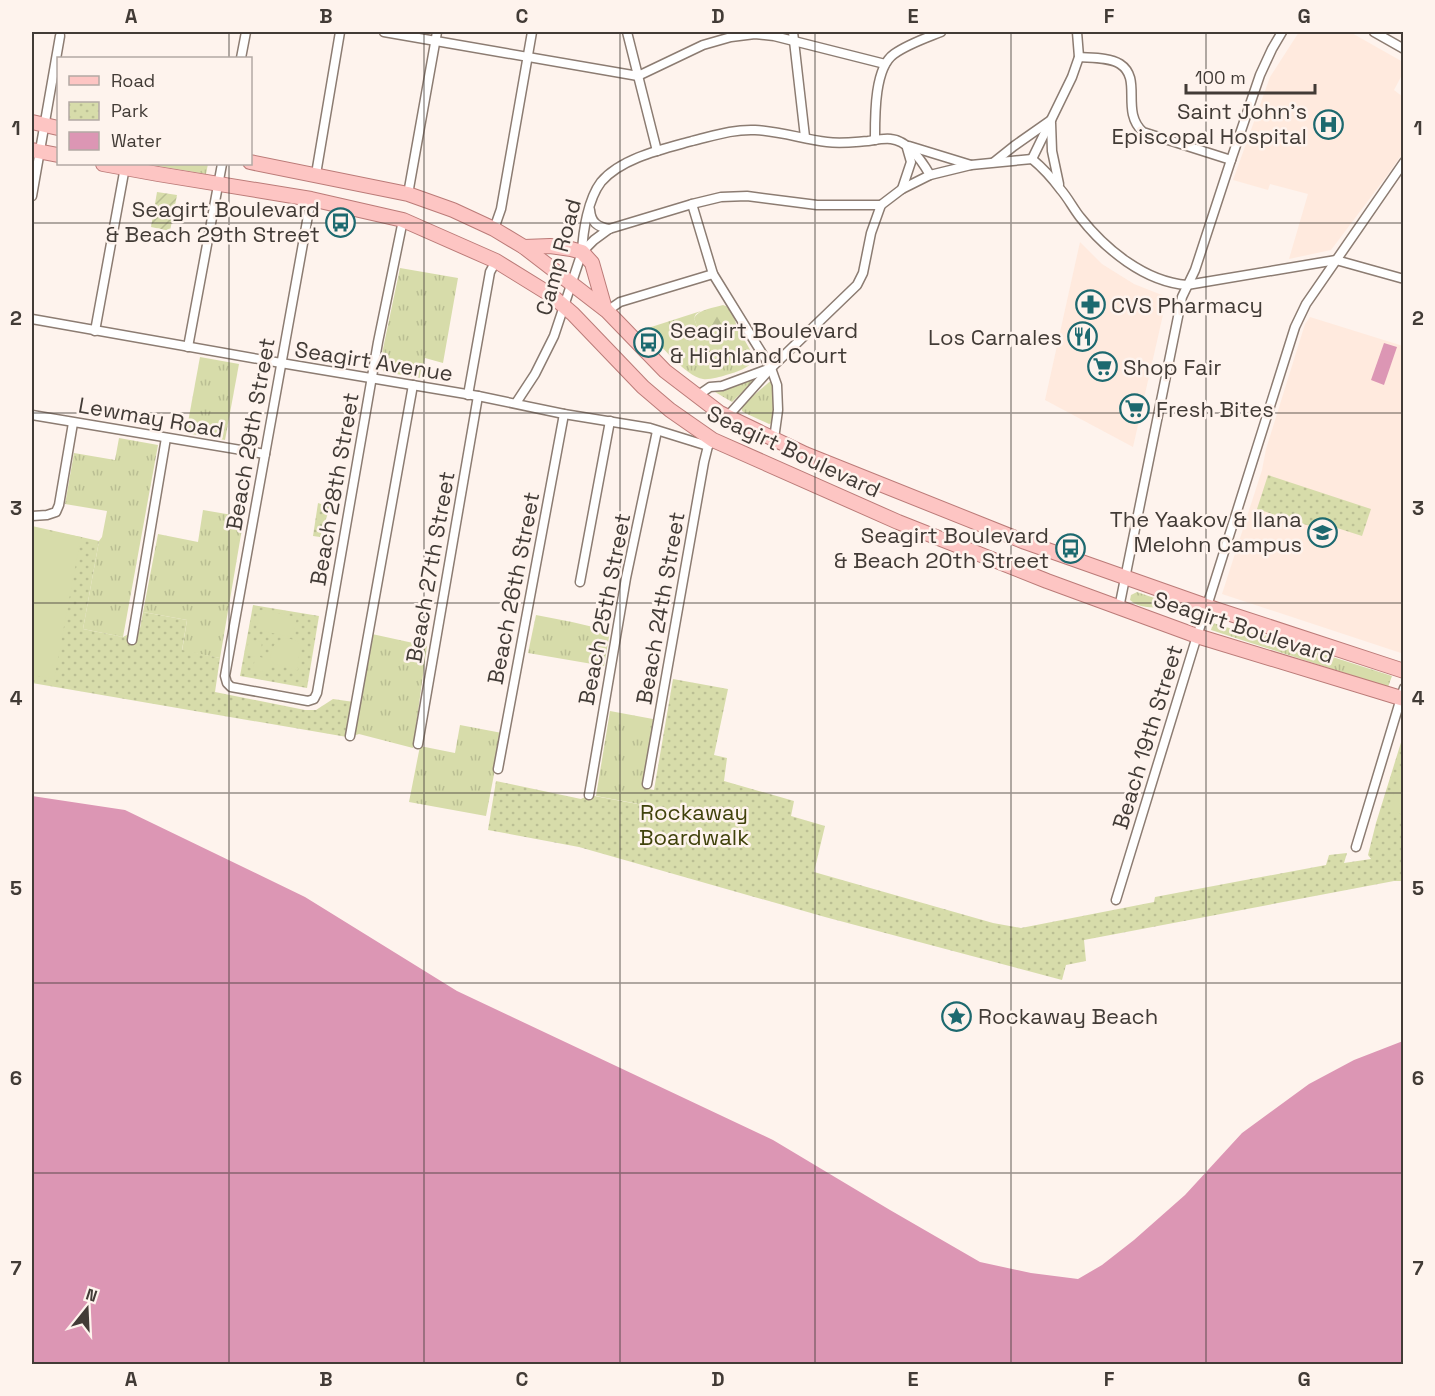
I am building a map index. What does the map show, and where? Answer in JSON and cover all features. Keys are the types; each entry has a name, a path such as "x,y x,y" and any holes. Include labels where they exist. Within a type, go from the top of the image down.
{"main road":[{"path":"38,124 57,128"},
{"path":"35,151 57,155"},
{"name":"Seagirt Boulevard","path":"252,162 408,194 453,210 494,229 524,247 573,283 606,310 665,371 720,413 805,454 1025,542 1207,606 1404,671"},
{"name":"Seagirt Boulevard","path":"110,165 311,199 403,220 496,261 551,295 565,306 639,384 711,443 898,522 1119,608 1197,636 1403,695"},
{"path":"524,247 550,246 582,252 592,263 606,310"}],"street":[{"path":"241,57 246,32"},
{"path":"316,174 340,32"},
{"path":"384,32 436,36 528,57 638,76 703,45 731,37 755,34 774,36 885,64"},
{"path":"494,229 501,209 532,32"},
{"path":"627,32 657,151"},
{"path":"793,32 805,137"},
{"path":"874,140 875,106 885,64 892,55 907,46 941,32"},
{"path":"1032,159 1072,77 1078,57 1079,32"},
{"path":"1119,608 1182,297 1195,270 1260,75 1282,32"},
{"path":"1374,32 1404,49"},
{"path":"32,196 38,124 60,36"},
{"path":"408,194 436,36"},
{"path":"1078,57 1119,63 1126,69 1131,77 1132,114 1137,126 1143,132 1231,160"},
{"path":"994,162 1051,120"},
{"path":"1051,120 1053,154 1061,190"},
{"name":"Camp Road","path":"516,403 535,374 554,336 582,252 590,206 596,190 608,175 639,158 728,132 756,130 824,142 892,139 971,165"},
{"path":"905,145 930,175"},
{"path":"902,189 911,162 905,145"},
{"path":"728,416 771,368 858,285 863,273 871,233 881,205 902,189 930,175 971,165 1032,159 1046,172 1079,217 1100,240 1124,260 1151,275 1175,284 1187,285 1336,260 1404,279"},
{"name":"Beach 19th Street","path":"1116,900 1294,327 1306,304 1404,162"},
{"path":"188,347 222,165"},
{"path":"95,331 125,167"},
{"path":"582,252 609,229 721,197 747,196 817,205 881,205"},
{"name":"Beach 29th Street","path":"225,676 311,199"},
{"path":"692,204 713,274 771,368 777,385 778,410 774,439"},
{"path":"590,206 594,223 609,229"},
{"name":"Beach 28th Street","path":"225,676 227,683 234,688 308,701 314,699 317,693 378,342 403,220"},
{"path":"468,394 490,272 496,261"},
{"path":"606,310 620,302 713,274"},
{"name":"Seagirt Avenue","path":"32,319 468,394 564,414 650,428 711,443"},
{"path":"697,396 710,387 722,386 771,368"},
{"path":"350,736 413,386"},
{"name":"Beach 27th Street","path":"418,744 478,396"},
{"name":"Beach 26th Street","path":"498,769 564,414"},
{"name":"Lewmay Road","path":"32,415 265,454"},
{"path":"580,582 610,421"},
{"path":"32,516 56,512 59,506 73,423"},
{"name":"Beach 25th Street","path":"589,795 626,578 657,431"},
{"path":"132,640 166,438"},
{"name":"Beach 24th Street","path":"647,784 688,551 711,443"},
{"path":"1356,847 1403,695"}],"shaded area":[{"name":"Saint John's Episcopal Hospital","path":"1299,32 1350,32 1403,62 1403,73 1394,90 1403,97 1404,151 1331,250 1289,259 1308,194 1270,184 1268,190 1233,180 1270,77"},
{"path":"1080,242 1102,264 1134,284 1167,297 1133,447 1045,400"},
{"name":"The Yaakov & Ilana Melohn Campus","path":"1310,317 1403,346 1404,646 1401,653 1222,594 1305,324"}],"green space":[{"path":"152,165 208,165 206,174"},
{"path":"157,192 177,195 170,231 151,227"},
{"path":"400,268 458,278 443,363 425,358 421,378 384,372 380,363"},
{"path":"723,305 731,310 737,327 722,335 705,338 699,332 694,318 703,311"},
{"path":"701,311 694,318 699,332 722,335 737,327 756,360 734,373 703,379 688,372 645,329"},
{"path":"200,357 239,364 225,440 186,433"},
{"path":"760,375 732,402 715,392 743,383"},
{"path":"774,378 773,421 769,424 745,413 742,408"},
{"path":"119,438 158,445 123,637 83,629 99,541 102,537 107,511 65,504 74,453 115,460"},
{"path":"1268,475 1371,509 1362,536 1334,527 1332,533 1257,509"},
{"path":"318,503 330,507 320,537 313,536"},
{"path":"203,510 244,517 220,658 182,651 187,620 143,612 158,534 198,542"},
{"path":"32,526 99,541 83,629 123,637 140,628 143,612 187,620 182,650 220,658 215,692 305,710 316,710 333,699 354,702 347,737 32,683"},
{"path":"32,528 81,537 54,679 32,675"},
{"path":"1137,592 1189,610 1186,617 1163,609 1137,605 1130,600 1131,595"},
{"path":"253,605 319,616 307,688 240,676"},
{"path":"260,610 297,617 293,637 256,630"},
{"path":"536,615 610,631 604,666 528,653"},
{"path":"1213,623 1239,631 1264,635 1392,676 1388,687 1211,630"},
{"path":"372,634 427,646 413,748 359,734 353,736"},
{"path":"286,638 295,640 301,645 297,667 299,669 296,671 274,664 272,661 269,673 253,670 255,657 246,655 249,640 262,642 260,657 271,660 274,646 278,641"},
{"name":"Rockaway Boardwalk","path":"673,679 728,689 714,755 727,758 724,781 794,801 791,816 825,826 814,872 993,923 1021,928 1154,902 1155,897 1326,865 1329,855 1347,853 1344,863 1371,859 1368,855 1376,823 1403,736 1403,881 1084,940 1086,961 1066,965 1062,980 825,917 579,847 488,830 496,781 581,799 589,795 643,805 644,788 654,790"},
{"path":"610,711 653,719 644,805 596,796"},
{"path":"460,725 502,733 486,816 409,802 420,746 455,753"},
{"path":"1403,762 1403,815 1389,809"}],"water":[{"path":"1384,343 1397,347 1384,385 1371,380"},
{"path":"32,796 125,810 305,897 457,991 773,1140 980,1262 1031,1273 1078,1279 1102,1265 1185,1195 1242,1133 1309,1084 1354,1060 1403,1041 1403,1364 32,1364"}],"place":[{"name":"Saint John's Episcopal Hospital","path":"1328,124"},
{"name":"Seagirt Boulevard & Beach 29th Street","path":"341,222"},
{"name":"CVS Pharmacy","path":"1090,305"},
{"name":"Los Carnales","path":"1083,337"},
{"name":"Seagirt Boulevard & Highland Court","path":"649,343"},
{"name":"Shop Fair","path":"1102,367"},
{"name":"Fresh Bites","path":"1135,409"},
{"name":"The Yaakov & Ilana Melohn Campus","path":"1323,532"},
{"name":"Seagirt Boulevard & Beach 20th Street","path":"1070,548"},
{"name":"Rockaway Beach","path":"957,1016"}]}
